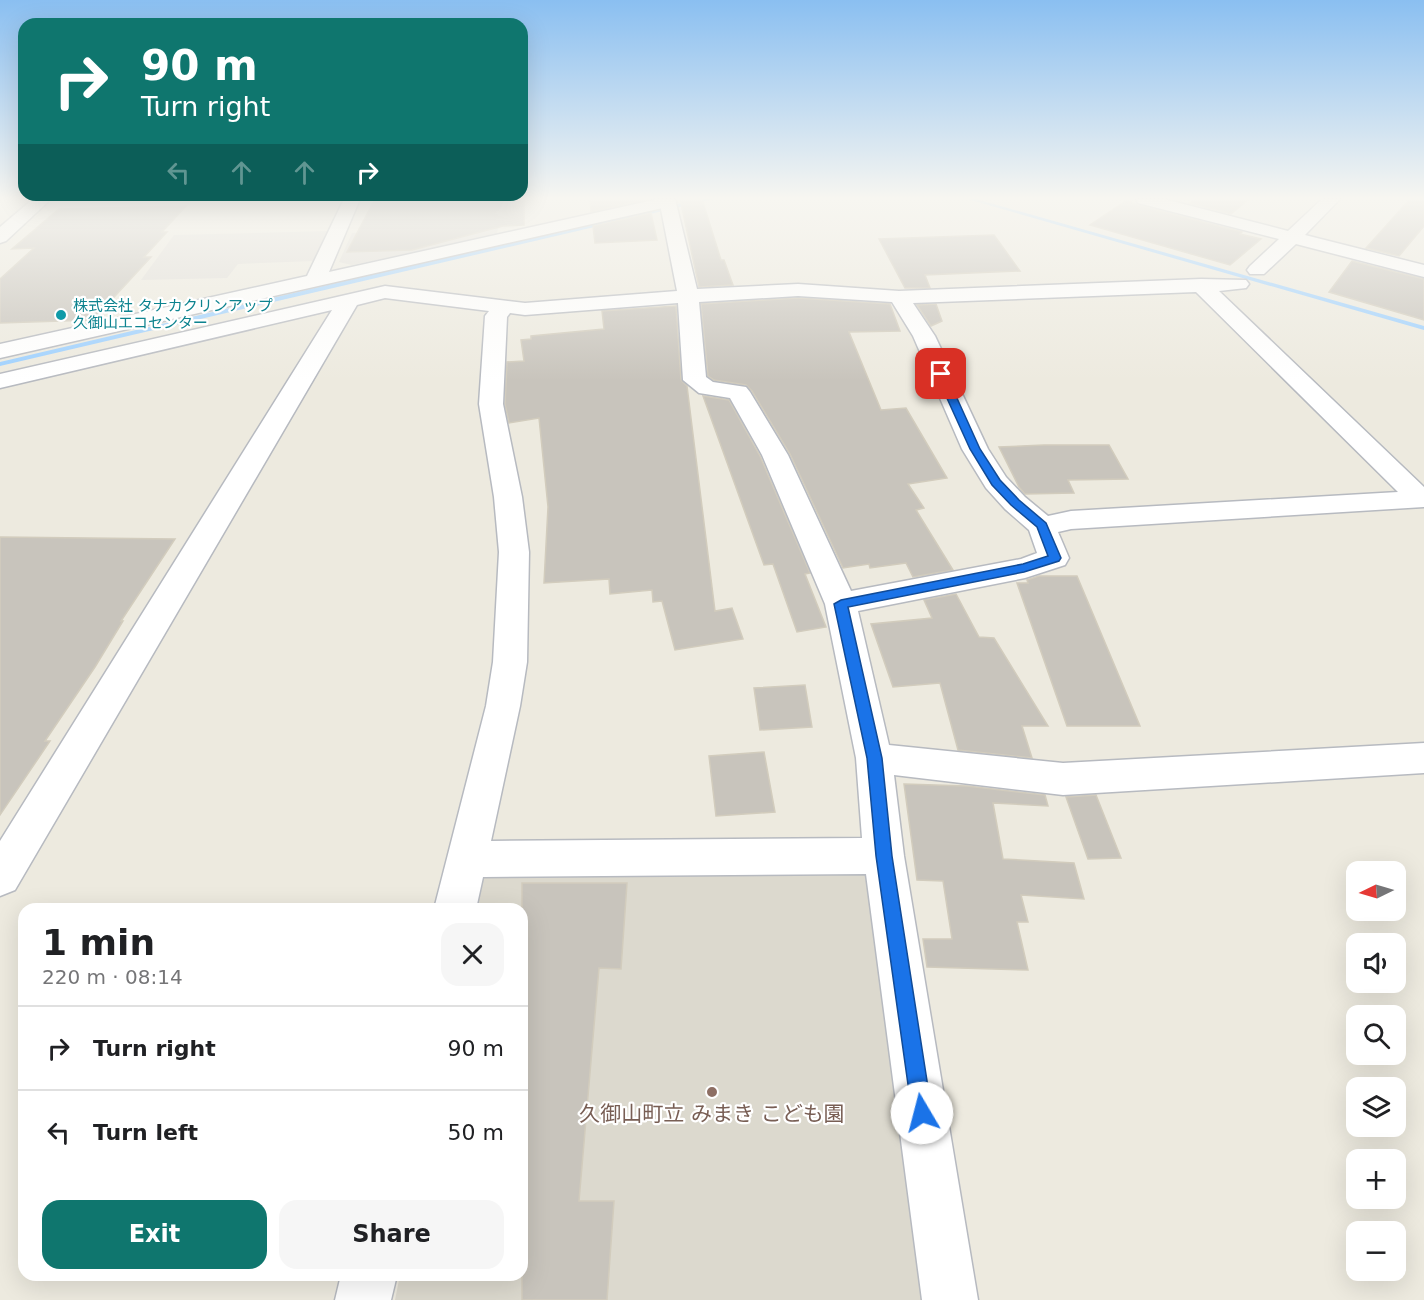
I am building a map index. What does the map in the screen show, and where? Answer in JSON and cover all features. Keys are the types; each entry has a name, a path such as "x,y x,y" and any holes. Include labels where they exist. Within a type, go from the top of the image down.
{"street":[{"path":"316,279 325,260"},
{"path":"0,351 409,260"},
{"path":"680,260 688,296 695,380 706,388 738,392 775,455 841,604 874,758 884,856 950,1300"},
{"path":"1257,270 1268,260"},
{"path":"1380,260 1424,271"},
{"path":"0,381 385,292 525,309 798,290 899,297 1239,284"},
{"path":"1201,285 1423,499"},
{"path":"841,604 1024,568 1054,558 1042,526 1015,503 996,482 975,449 924,336 899,297"},
{"path":"0,877 349,300"},
{"path":"456,903 503,706 510,663 514,552 508,497 491,404 496,316 503,308"},
{"path":"1042,526 1071,520 1423,499"},
{"path":"874,758 1063,778 1424,758"},
{"path":"467,859 884,856"},
{"path":"363,1300 368,1281"}],"shaded area":[{"path":"156,260 315,260 238,264 227,278 141,280"},
{"path":"340,260 378,260 352,265 339,262"},
{"name":"久御山町立 みまき こども園","path":"873,864 929,1300 395,1300 399,1281 528,1281 528,903 477,903 484,872"}],"building":[{"path":"21,260 149,260 93,320 0,323 0,279"},
{"path":"693,260 724,260 733,285 699,287"},
{"path":"890,260 1012,260 1020,271 925,275 930,288 905,288"},
{"path":"1211,260 1236,260 1230,265"},
{"path":"1352,261 1424,279 1424,320 1329,292"},
{"path":"798,298 890,304 900,331 849,332 881,410 906,408 947,478 908,484 924,508 916,510 953,570 913,577 906,563 870,568 869,564 843,568 790,454 752,391 746,385 714,380 708,376 701,304"},
{"path":"936,304 942,321 931,326 917,305"},
{"path":"676,306 681,380 687,386 715,611 732,608 743,639 675,650 662,601 653,602 652,590 610,594 609,579 544,583 548,507 539,418 509,423 505,404 507,362 524,361 521,340 531,339 531,336 604,329 602,311"},
{"path":"703,396 729,400 760,456 810,573 805,574 826,627 797,632 773,564 764,565"},
{"path":"1109,445 1128,479 1068,480 1074,493 1025,494 1019,487 999,447"},
{"path":"0,537 175,539 121,621 123,621 95,667 45,741 50,741 0,815"},
{"path":"1039,576 1077,576 1140,726 1067,726 1017,583 1028,583 1027,580"},
{"path":"956,594 979,637 994,638 1048,726 1022,726 1032,758 958,750 940,683 893,687 871,624 932,618 924,600"},
{"path":"805,685 812,727 760,730 754,688"},
{"path":"764,752 775,812 716,816 709,756"},
{"path":"904,784 967,786 1045,795 1048,806 993,803 1003,859 1074,863 1084,899 1021,895 1028,922 1017,922 1028,970 927,967 923,939 952,939 943,881 917,880"},
{"path":"1096,795 1121,858 1088,859 1066,797"},
{"path":"522,883 627,883 621,969 599,968 579,1201 614,1201 607,1300 522,1300 522,1281 528,1281 528,903 522,903"}],"waterway":[{"path":"0,364 443,260"},
{"path":"1184,260 1424,328"}],"place":[{"name":"株式会社 タナカクリンアップ 久御山エコセンター","path":"61,315"},
{"name":"久御山町立 みまき こども園","path":"712,1092"}],"route":[{"path":"922,1113 884,856 874,758 841,604 1024,568 1054,558 1042,526 1015,503 996,482 975,449 941,374"}]}
